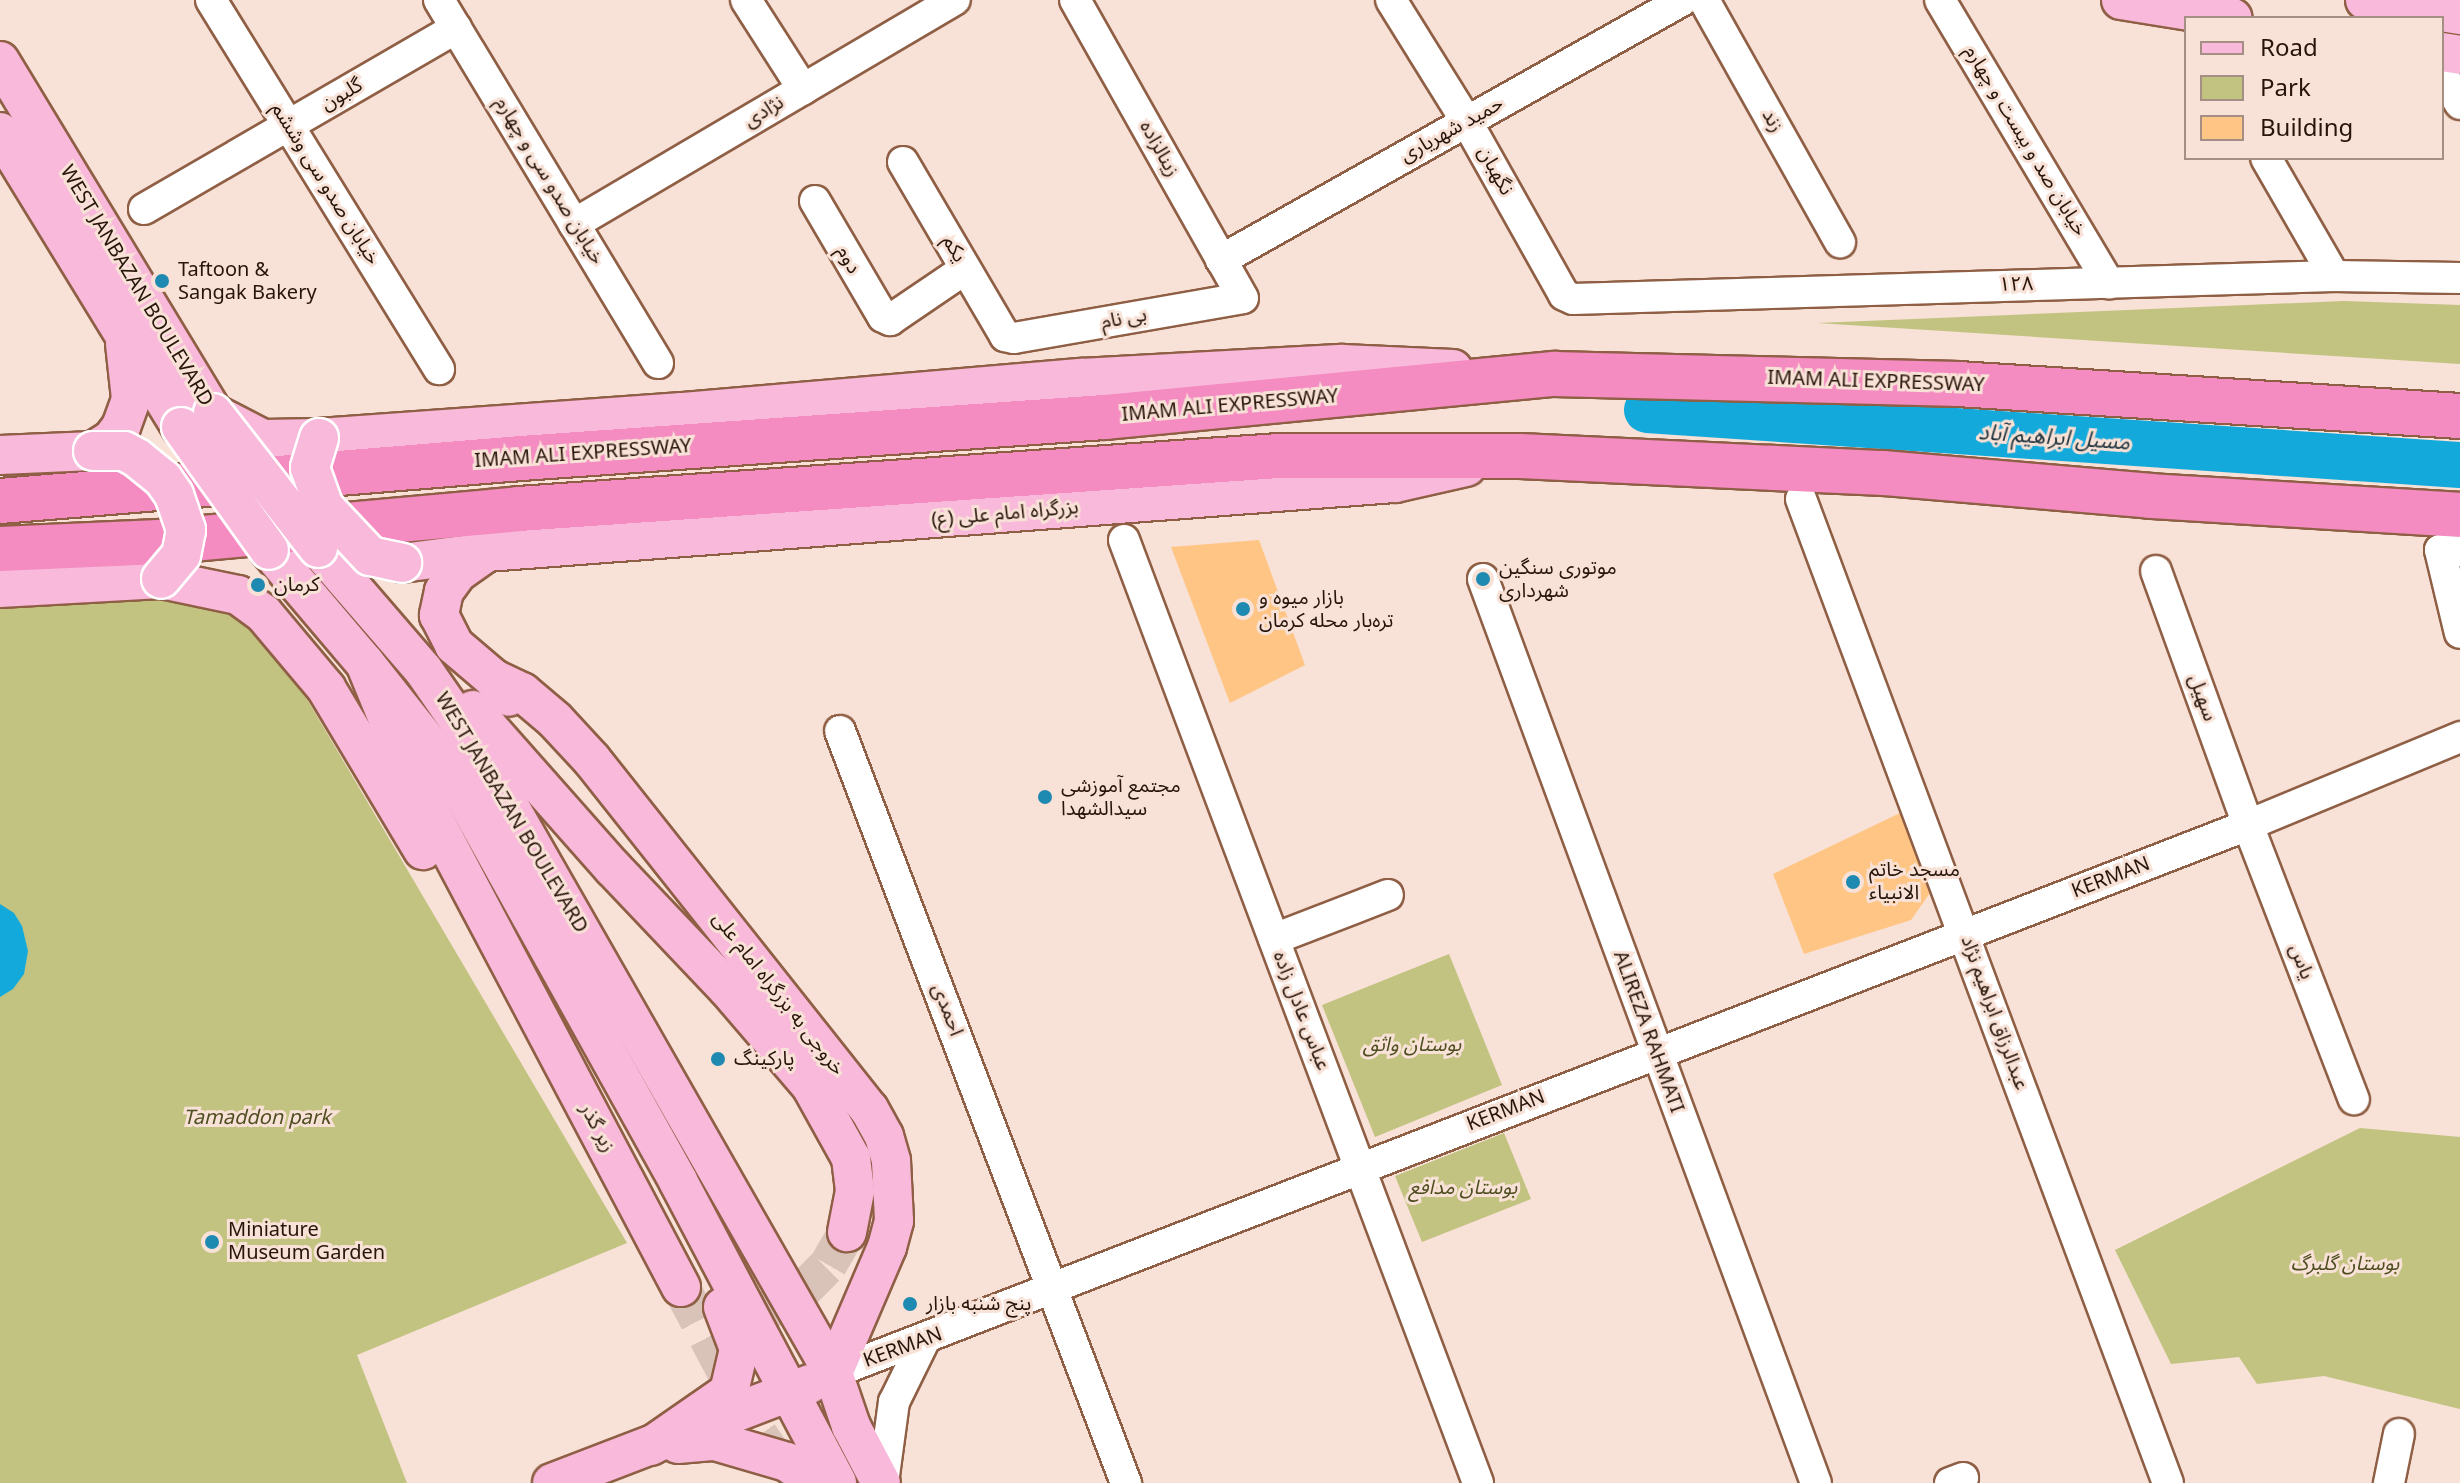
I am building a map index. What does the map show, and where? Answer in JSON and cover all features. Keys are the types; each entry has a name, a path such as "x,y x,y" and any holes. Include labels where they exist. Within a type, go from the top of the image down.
{"highway":[{"name":"IMAM ALI EXPRESSWAY","path":"0,501 521,458 1120,416 1555,374 1958,384 2460,416"},
{"path":"0,549 159,542 519,509 1279,456 1520,456 1884,473 2150,496 2453,538"}],"main road":[{"path":"2121,0 2182,16"},
{"path":"2365,0 2460,15"},
{"name":"WEST JANBAZAN BOULEVARD","path":"0,61 269,550 365,663 449,769 678,1181 837,1483"},
{"name":"WEST JANBAZAN BOULEVARD","path":"0,132 125,337 197,420 318,548 424,671 471,739 833,1373 851,1426 882,1483"},
{"path":"93,451 112,439 128,412 131,399 125,337"},
{"path":"197,420 263,439 319,438 682,412 1081,378 1281,367 1343,364 1555,374"},
{"name":"بزرگراه امام علی (ع)","path":"319,438 310,468 324,507 370,556 402,563 487,552 1395,483 1520,456"},
{"path":"0,455 124,451 137,458 163,479 174,495 186,530 181,555 161,579"},
{"path":"487,552 458,572 444,591 439,615 454,645 494,679 665,896 680,940"},
{"path":"0,588 161,579 238,595 264,614 326,688 464,914 514,969"},
{"name":"WEST JANBAZAN BOULEVARD","path":"365,663 411,776 514,969"},
{"path":"424,671 467,703 727,988 811,1086 851,1158 855,1191 847,1232"},
{"name":"خروجی به بزرگراه امام علی","path":"494,679 522,692 555,720 592,760 844,1077 884,1136 893,1176 894,1221 887,1247 833,1373"},
{"name":"زیر گذر","path":"514,969 681,1287"},
{"path":"651,1446 722,1399 734,1381 738,1360 735,1334 697,1244 678,1181"},
{"name":"KERMAN","path":"553,1483 788,1394 833,1373"},
{"path":"651,1446 715,1441 787,1462 816,1483"}],"street":[{"name":"خیابان صدو سی وششم","path":"211,0 439,369"},
{"name":"خیابان صدو سی و چهارم","path":"439,0 658,363"},
{"path":"746,0 803,89"},
{"name":"نژادی","path":"574,224 955,0"},
{"name":"زینالزاده","path":"1075,0 1243,298"},
{"name":"نگهبان","path":"1391,0 1467,122 1564,295 1573,299"},
{"name":"حمید شهریاری","path":"1221,260 1683,0"},
{"name":"زند","path":"1704,0 1840,242"},
{"name":"خیابان صد و بیست و چهارم","path":"1940,0 2109,283"},
{"name":"گلبون","path":"144,209 456,28"},
{"path":"2444,77 2460,104"},
{"path":"2267,160 2334,276"},
{"name":"یکم","path":"903,162 1005,336"},
{"name":"دوم","path":"815,201 883,317 890,320 965,269"},
{"name":"۱۲۸","path":"1573,299 2334,276 2460,278"},
{"name":"بی نام","path":"1005,336 1014,338 1243,298"},
{"name":"عبدالرزاق ابراهیم نژاد","path":"1801,499 1966,934 2168,1483"},
{"path":"2453,538 2460,633"},
{"name":"عباس عادل زاده","path":"1124,540 1478,1483"},
{"name":"سهیل","path":"2156,571 2248,825"},
{"name":"ALIREZA RAHMATI","path":"1483,579 1655,1053 1816,1483"},
{"name":"احمدی","path":"840,731 1126,1483"},
{"name":"KERMAN","path":"833,1373 924,1341 1359,1167 2248,825 2460,737"},
{"name":"یاس","path":"2248,825 2354,1099"},
{"path":"1274,939 1388,895"},
{"path":"882,1483 894,1402 924,1341"},
{"path":"2389,1483 2399,1434"}],"green space":[{"path":"2344,301 2460,305 2460,364 1817,323"},
{"name":"Tamaddon park","path":"155,592 224,608 263,642 301,689 627,1243 357,1355 407,1483 0,1483 0,596"},
{"name":"بوستان واثق","path":"1449,954 1502,1085 1375,1137 1322,1005"},
{"name":"بوستان گلبرگ","path":"2360,1128 2460,1137 2460,1409 2324,1376 2257,1384 2239,1357 2171,1364 2115,1250"},
{"name":"بوستان مدافع","path":"1504,1133 1531,1199 1422,1242 1395,1176"}],"water":[{"path":"0,904 14,913 22,926 28,951 24,974 13,989 0,997"}],"building":[{"path":"1259,540 1305,665 1230,703 1171,547"},
{"name":"مسجد خاتم الانبیاء","path":"1900,813 1932,890 1911,920 1804,954 1773,874"}],"waterway":[{"name":"مسیل ابراهیم آباد","path":"1647,410 2460,465"}],"tunnel":[{"path":"716,1303 760,1311 777,1307 799,1294 828,1265 847,1232"},
{"path":"681,1287 759,1435 787,1476"}],"place":[{"name":"Taftoon & Sangak Bakery","path":"162,281"},
{"name":"موتوری سنگین شهرداری","path":"1483,579"},
{"name":"کرمان","path":"258,585"},
{"name":"بازار میوه و تره‌بار محله کرمان","path":"1243,609"},
{"name":"مجتمع آموزشی سیدالشهدا","path":"1045,797"},
{"name":"مسجد خاتم الانبیاء","path":"1853,882"},
{"name":"پارکینگ","path":"718,1059"},
{"name":"Miniature Museum Garden","path":"212,1242"},
{"name":"پنج شنبه بازار","path":"910,1304"}]}
